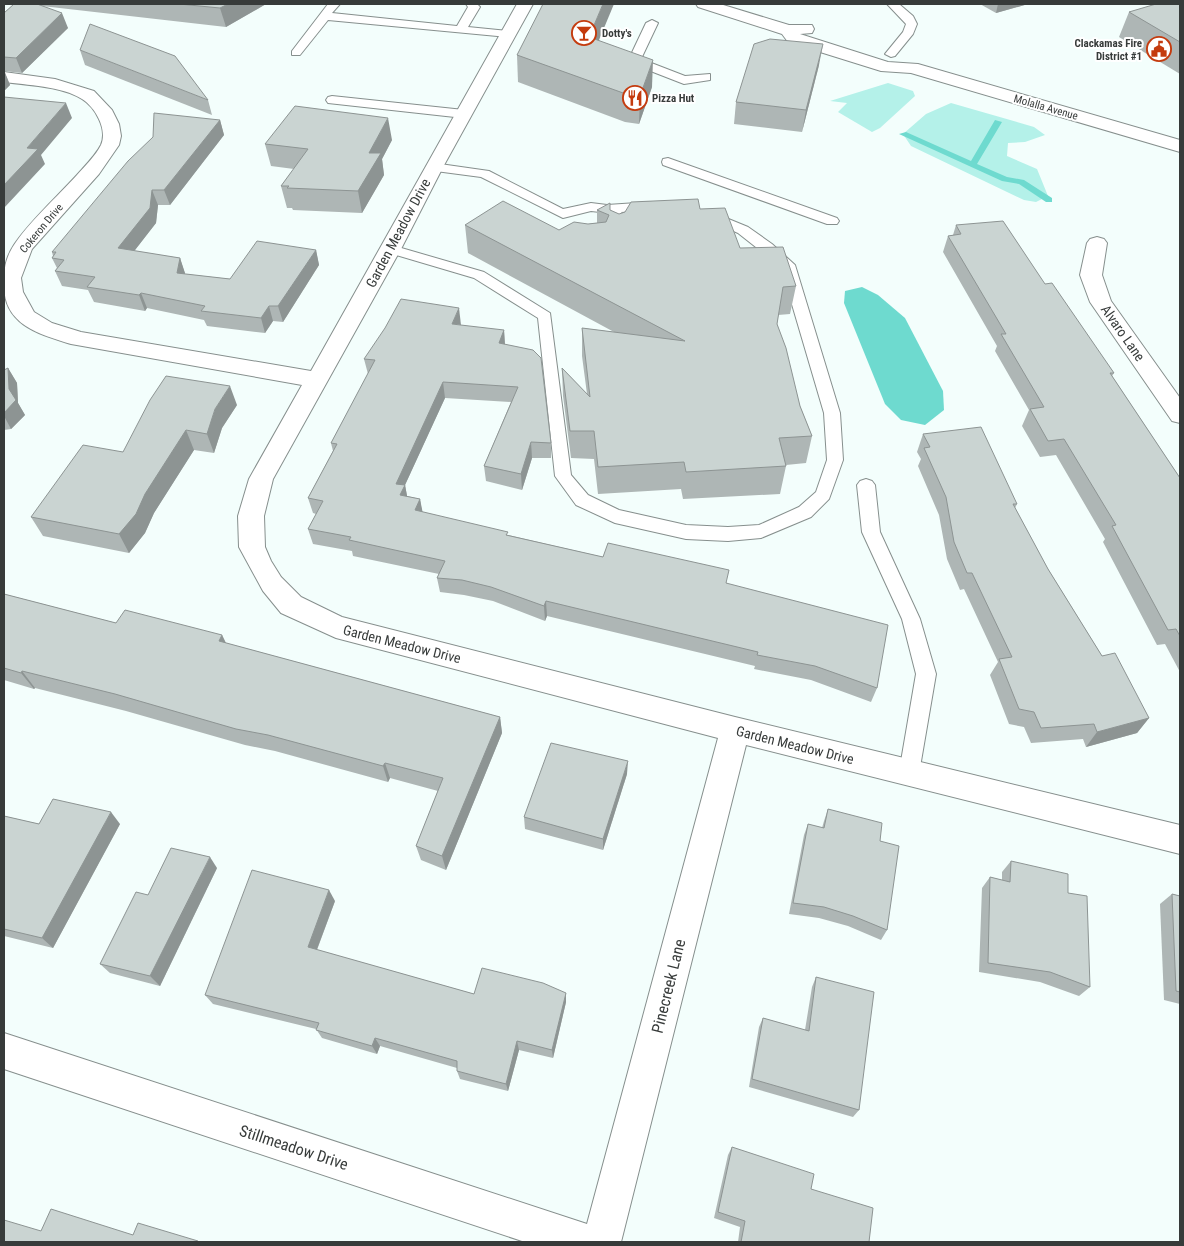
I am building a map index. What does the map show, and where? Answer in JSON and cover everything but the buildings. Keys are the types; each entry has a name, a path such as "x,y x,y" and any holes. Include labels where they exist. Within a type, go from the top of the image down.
{"street":[{"name":"Garden Meadow Drive","path":"525,4 433,167 391,249 261,479 251,516 252,547 272,584 291,605 336,627 735,730 1180,838"},
{"name":"Molalla Avenue","path":"704,4 788,30 807,30 902,57 912,68"},
{"name":"Molalla Avenue","path":"788,30 794,38 887,67 912,68 1180,146"},
{"name":"Cokeron Drive","path":"4,77 55,84 88,96 106,114 112,136 110,145 92,170 23,247 14,265 10,278 12,292 26,317 44,328 79,340 318,380"},
{"name":"Alvaro Lane","path":"1097,243 1091,275 1101,302 1180,415"},
{"name":"Pinecreek Lane","path":"602,1242 735,730"},
{"name":"Stillmeadow Drive","path":"4,1051 583,1242"}],"lane":[{"path":"296,53 334,4"},
{"path":"460,30 474,8 471,4"},
{"path":"891,54 911,31 912,24 905,12 892,4"},
{"path":"324,16 508,34"},
{"path":"652,23 634,61 684,80 706,77"},
{"path":"332,100 464,114"},
{"path":"668,162 832,221"},
{"path":"433,167 484,174 563,214"},
{"path":"557,228 556,223 563,214 576,207 593,206 609,209 665,206"},
{"path":"609,209 620,217 623,227"},
{"path":"391,249 479,275 545,316 563,476 582,500 615,516 686,532 728,534 761,531 805,512 823,495 835,460 832,413 788,265 743,230 698,212"},
{"path":"866,485 871,532 911,619 926,674 909,773"}],"shaded area":[{"path":"888,83 913,91 915,96 880,128 872,132 838,112 847,103 830,101"},
{"path":"951,103 1034,127 1045,135 1025,142 1008,143 1007,156 1037,169 1048,196 1036,202 1024,200 911,146 903,134 926,114"},
{"path":"862,287 878,295 905,318 943,391 944,410 925,425 901,420 885,404 844,303 845,291"}],"waterway":[{"path":"973,165 998,122"},
{"path":"903,134 973,165"},
{"path":"973,165 1005,179 1021,182 1049,200"}],"place":[{"name":"Dotty's","path":"584,33"},
{"name":"Clackamas Fire District #1","path":"1159,49"},
{"name":"Pizza Hut","path":"635,98"}]}
